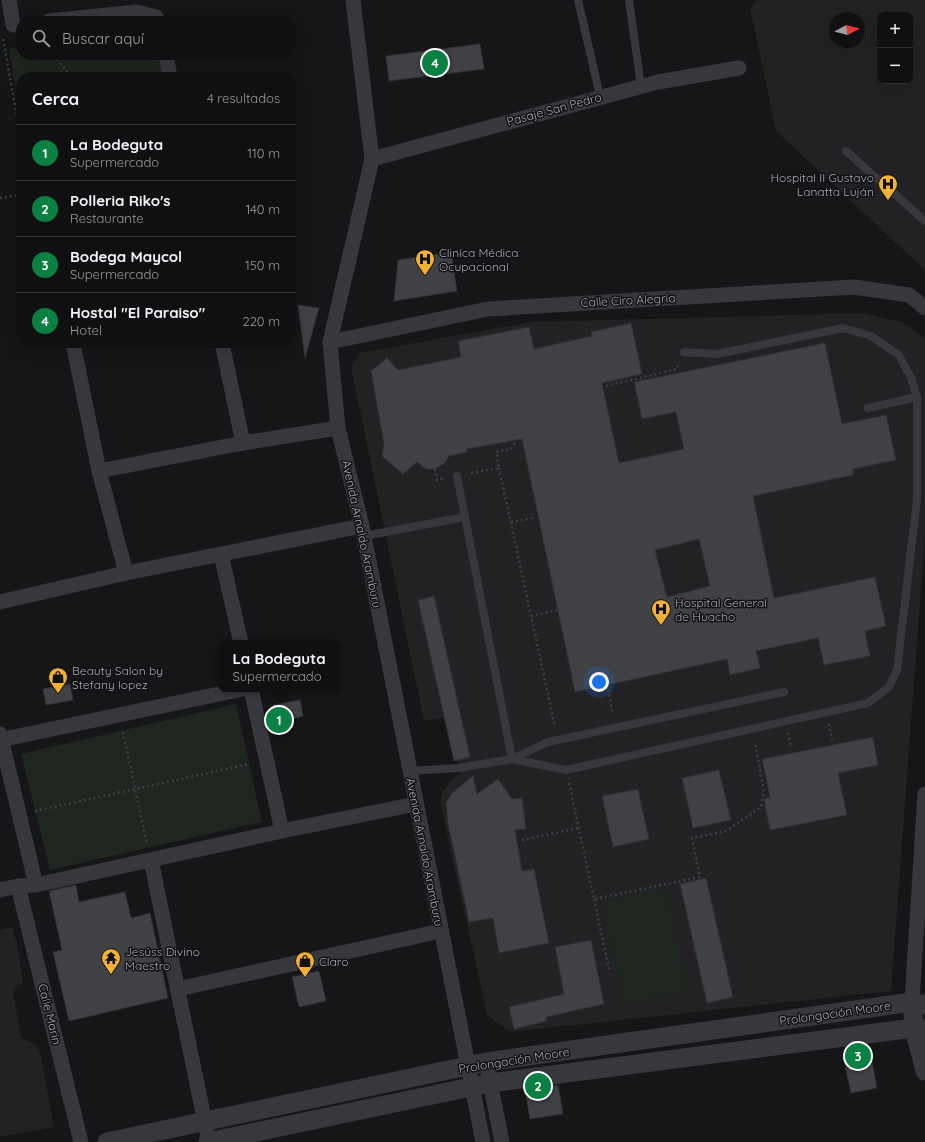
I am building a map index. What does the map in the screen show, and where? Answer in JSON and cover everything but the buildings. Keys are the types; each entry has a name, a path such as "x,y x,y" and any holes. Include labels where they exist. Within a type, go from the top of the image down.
{"street":[{"path":"9,0 9,27"},
{"name":"Avenida Arnaldo Aramburu","path":"353,0 372,158 330,342 338,428 363,531 409,771 442,931 481,1084"},
{"path":"98,16 137,12 152,16"},
{"path":"167,60 169,72"},
{"name":"Pasaje San Pedro","path":"372,158 600,96 641,86 739,68"},
{"name":"Calle Ciro Alegría","path":"330,342 488,309 854,286 909,295 925,308"},
{"path":"74,348 99,472 126,573"},
{"path":"223,348 243,443"},
{"path":"99,472 243,443 338,428"},
{"path":"0,602 126,573 221,554 363,531"},
{"path":"221,554 240,640"},
{"path":"36,885 0,738 229,692"},
{"path":"252,692 282,832"},
{"path":"925,794 919,1004 925,1071"},
{"path":"0,890 18,886 36,885 416,804"},
{"path":"151,860 208,1142"},
{"name":"Calle Marin","path":"18,886 81,1142"},
{"path":"178,989 442,931"},
{"name":"Prolongación Moore","path":"107,1142 477,1064 919,1004"},
{"name":"Prolongación Moore","path":"208,1142 264,1137 481,1084 920,1028"},
{"path":"481,1084 483,1142"},
{"path":"481,1084 502,1142"}],"lane":[{"path":"578,0 600,96"},
{"path":"629,0 641,86"},
{"path":"846,151 925,221"},
{"path":"512,759 566,770 868,703 889,687 897,670 916,499 917,397 912,378 899,355 871,336 843,328 717,354 684,352"},
{"path":"868,408 917,397"},
{"path":"457,476 512,759"},
{"path":"363,531 465,517"},
{"path":"409,771 458,768 512,759 548,742 784,692"}],"path":[{"path":"9,27 16,92"},
{"path":"58,60 67,72"},
{"path":"0,198 16,196"},
{"path":"558,740 496,452 511,449 515,442 510,409 677,369 684,352"},
{"path":"435,469 437,480 499,468"},
{"path":"511,522 533,518"},
{"path":"531,616 558,610"},
{"path":"607,685 616,728"},
{"path":"119,715 151,860"},
{"path":"594,899 700,877 692,838 726,832 761,807 764,792 752,728"},
{"path":"19,815 266,760"},
{"path":"566,770 609,969"},
{"path":"522,840 579,828"}],"shaded area":[{"name":"Hospital II Gustavo Lanatta Luján","path":"757,0 925,0 925,270 776,131 750,8"},
{"path":"16,46 16,60 160,60 163,72 16,72 16,89 9,50"},
{"name":"Hospital General de Huacho","path":"862,313 902,322 925,339 925,535 891,991 510,1032 487,1015 440,802 443,791 452,779 460,774 448,717 424,721 351,367 360,353 531,322"},
{"path":"236,704 262,822 50,870 21,754"},
{"path":"667,888 688,990 624,1004 602,902"},
{"path":"13,927 23,977 22,983 13,991 21,1037 35,1045 40,1051 54,1127 0,1137 0,930"}],"place":[{"name":"Hostal \"El Paraiso\"","path":"435,63"},
{"name":"Hospital II Gustavo Lanatta Luján","path":"888,201"},
{"name":"Cliníca Médica Ocupacional","path":"425,276"},
{"name":"Hospital General de Huacho","path":"661,626"},
{"name":"Beauty Salon by Stefany lopez","path":"58,694"},
{"name":"La Bodeguta","path":"279,720"},
{"name":"Jesúss Divino Maestro","path":"111,975"},
{"name":"Claro","path":"305,978"},
{"name":"Bodega Maycol","path":"858,1056"},
{"name":"Polleria Riko's","path":"538,1086"}]}
